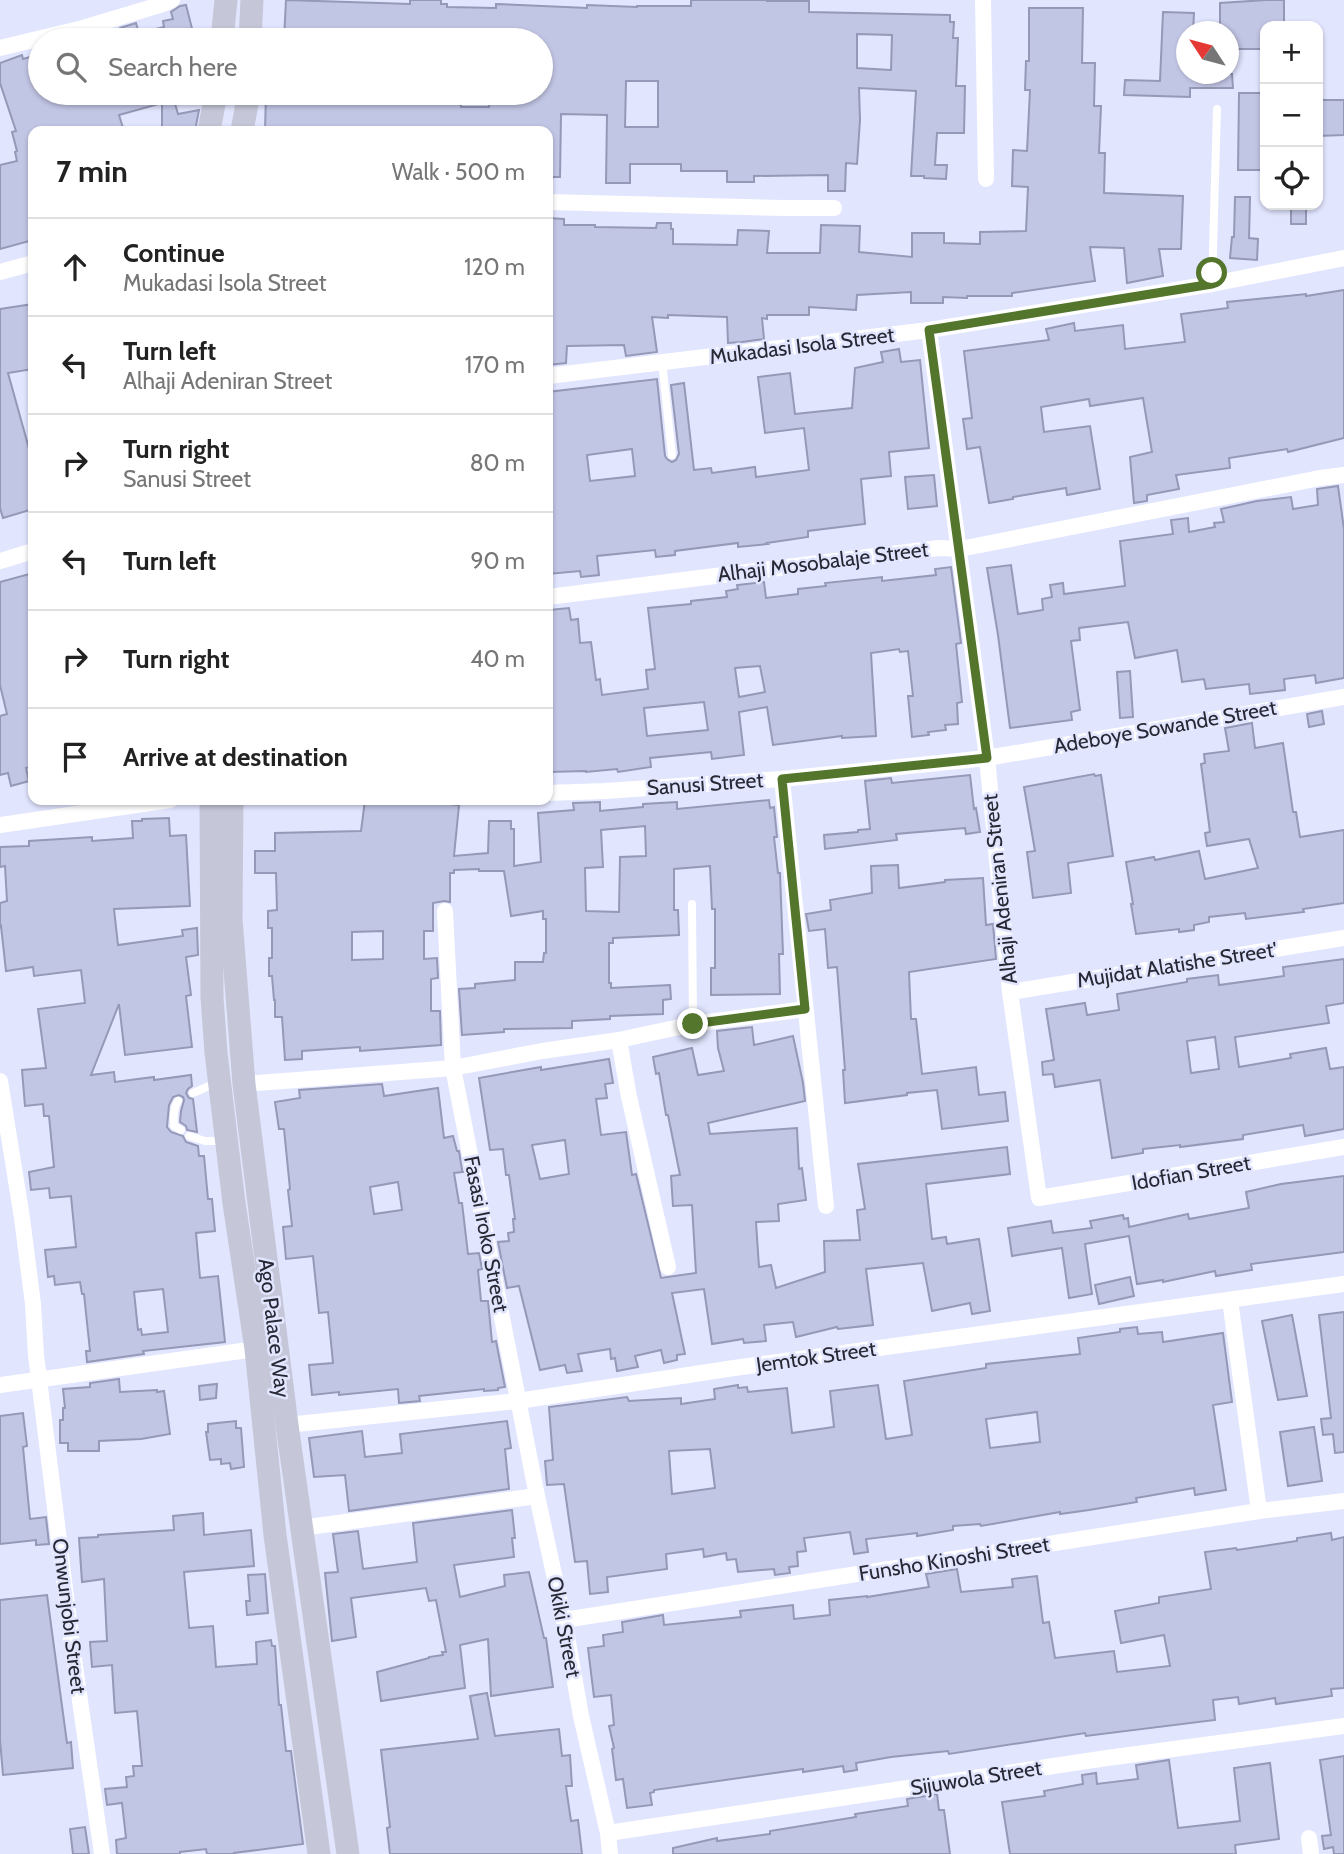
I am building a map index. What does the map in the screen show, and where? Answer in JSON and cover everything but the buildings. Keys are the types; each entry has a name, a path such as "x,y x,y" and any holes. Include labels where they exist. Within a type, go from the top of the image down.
{"main road":[{"path":"223,28 226,0"},
{"path":"251,28 252,0"},
{"path":"210,126 214,105"},
{"path":"243,126 247,105"},
{"name":"Ago Palace Way","path":"211,805 212,997 219,1082 256,1349 275,1535 319,1854"},
{"name":"Ago Palace Way","path":"232,805 231,919 244,1084 287,1425 348,1854"}],"street":[{"path":"83,28 172,0"},
{"path":"984,0 986,179"},
{"path":"0,48 28,41"},
{"path":"553,202 834,208"},
{"name":"Mukadasi Isola Street","path":"553,375 929,330 1212,284 1344,258"},
{"path":"0,272 28,264"},
{"name":"Alhaji Adeniran Street","path":"929,330 987,758 1010,992 1039,1198"},
{"name":"Alhaji Mosobalaje Street","path":"553,596 939,548 960,549 1344,475"},
{"path":"0,561 28,553"},
{"name":"Adeboye Sowande Street","path":"987,758 1344,697"},
{"name":"Sanusi Street","path":"553,793 782,779 987,758"},
{"path":"782,779 826,1206"},
{"path":"0,825 136,805"},
{"name":"Fasasi Iroko Street","path":"445,911 453,1068 518,1401"},
{"name":"Mujidat Alatishe Street'","path":"1010,992 1344,937"},
{"path":"244,1084 453,1068 619,1040 693,1024 805,1009"},
{"path":"619,1040 629,1097 668,1267"},
{"name":"Onwunjobi Street","path":"0,1081 22,1218 72,1645 102,1854"},
{"name":"Idofian Street","path":"1039,1198 1344,1147"},
{"name":"Jemtok Street","path":"287,1425 518,1401 734,1368 1344,1284"},
{"path":"1230,1300 1259,1511"},
{"path":"0,1385 256,1349"},
{"name":"Okiki Street","path":"518,1401 564,1620 581,1716 608,1833 610,1854"},
{"path":"301,1528 537,1496"},
{"name":"Funsho Kinoshi Street","path":"564,1620 1259,1511 1344,1501"},
{"name":"Sijuwola Street","path":"608,1833 1107,1758 1344,1726"}],"lane":[{"path":"1212,284 1217,109"},
{"path":"662,362 672,455"},
{"path":"692,904 693,1024"},
{"path":"193,1093 219,1082"},
{"path":"178,1101 174,1107 173,1118 174,1126 181,1130"},
{"path":"189,1136 226,1141"}],"route":[{"path":"693,1024 805,1009 782,779 987,758 929,330 1212,284 1212,273"}]}
